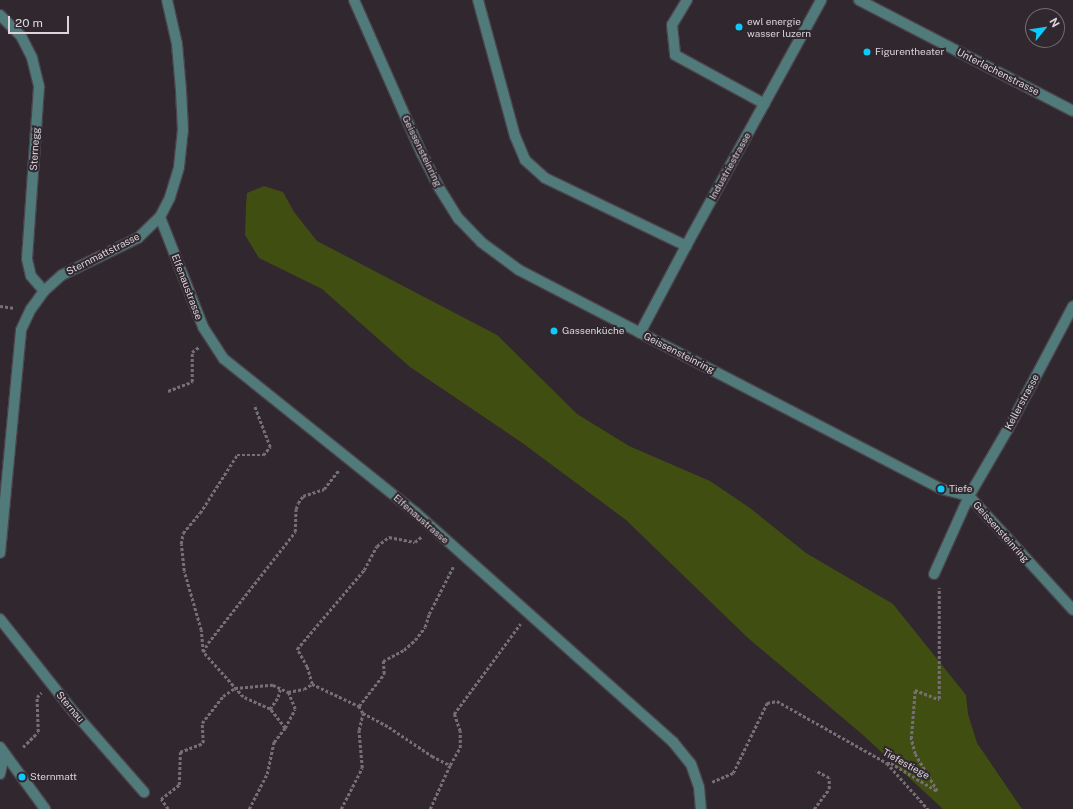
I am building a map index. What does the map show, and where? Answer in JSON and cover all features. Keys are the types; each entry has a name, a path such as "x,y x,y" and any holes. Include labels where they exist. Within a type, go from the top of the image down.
{"street":[{"name":"Sternmattstrasse","path":"0,553 21,330 31,309 44,291 62,275 138,238 160,217 170,198 179,166 183,130 177,44 168,0"},
{"name":"Geissensteinring","path":"354,0 422,154 438,186 459,218 481,242 519,270 640,333 941,489 969,496 1073,610"},
{"path":"478,0 515,136 526,160 546,178 686,246"},
{"path":"687,0 672,25 675,55 765,104"},
{"name":"Industriestrasse","path":"640,333 821,0"},
{"name":"Unterlachenstrasse","path":"859,0 1073,111"},
{"name":"Sternegg","path":"0,15 20,36 32,58 39,87 27,259 31,276 44,291"},
{"name":"Elfenaustrasse","path":"160,217 203,327 224,359 415,512 673,742 691,764 699,787 701,809"},
{"name":"Kellerstrasse","path":"934,574 969,496 1008,429 1073,306"},
{"name":"Sternau","path":"0,619 51,684 144,792"},
{"path":"0,774 2,751"},
{"path":"2,751 45,809"}],"path":[{"path":"0,306 15,308"},
{"path":"168,391 192,382 192,352 210,338"},
{"path":"254,405 270,447 263,455 237,455 200,513 183,533 181,544 184,571 201,630 203,652 243,697 270,709 285,728"},
{"path":"203,652 208,643 295,532 298,503 303,496 324,489 339,470"},
{"path":"419,538 415,542 389,537 377,546 364,570 297,649 307,667 312,684 359,706 363,713 432,756 450,765"},
{"path":"359,706 384,674 383,661 404,650 415,640 425,627 429,614 455,565"},
{"name":"Tiefestiege","path":"708,784 733,773 767,703 777,701 887,763 891,763 937,791 915,754 911,739 915,690 939,699 940,589 934,574"},
{"path":"430,809 450,765 460,748 460,731 454,714 522,622"},
{"path":"23,747 38,732 37,697 51,684"},
{"path":"168,809 161,799 179,785 180,752 203,743 202,723 223,696 235,688 273,685 288,692 304,688 312,684"},
{"path":"270,709 278,697 280,689"},
{"path":"249,809 267,774 274,742 285,728 295,709 288,692"},
{"path":"341,809 362,768 359,730 363,713"},
{"path":"887,763 928,809"},
{"path":"814,809 829,789 829,778 816,772"}],"green space":[{"path":"264,186 283,192 294,212 317,241 497,335 577,414 629,446 710,481 750,508 806,553 893,604 966,695 968,714 977,743 1022,809 943,809 863,735 748,638 626,520 521,442 410,367 322,289 259,258 245,235 246,205 247,193"}],"place":[{"name":"ewl energie wasser luzern","path":"739,27"},
{"name":"Figurentheater","path":"867,52"},
{"name":"Gassenküche","path":"554,331"},
{"name":"Tiefe","path":"941,489"},
{"name":"Sternmatt","path":"22,777"}]}
